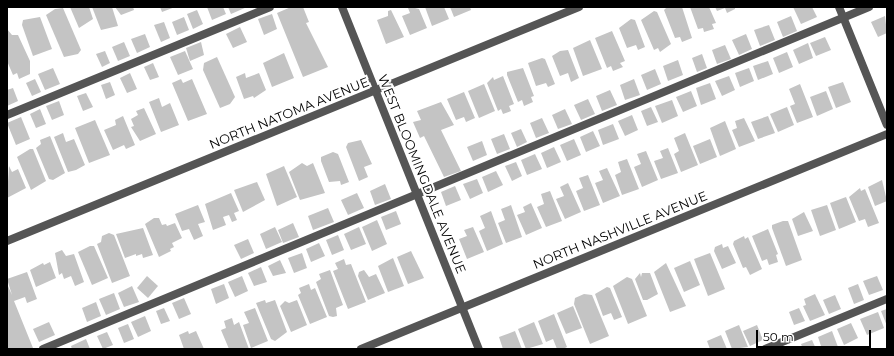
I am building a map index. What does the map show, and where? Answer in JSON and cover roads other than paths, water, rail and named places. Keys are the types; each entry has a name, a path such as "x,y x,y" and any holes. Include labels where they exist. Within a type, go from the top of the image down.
{"street":[{"path":"7,115 270,7"},
{"name":"WEST BLOOMINGDALE AVENUE","path":"342,7 479,349"},
{"name":"NORTH NATOMA AVENUE","path":"7,240 580,7"},
{"path":"839,7 887,125"},
{"path":"43,349 869,7"},
{"name":"NORTH NASHVILLE AVENUE","path":"361,349 887,134"},
{"path":"765,349 887,299"}]}
